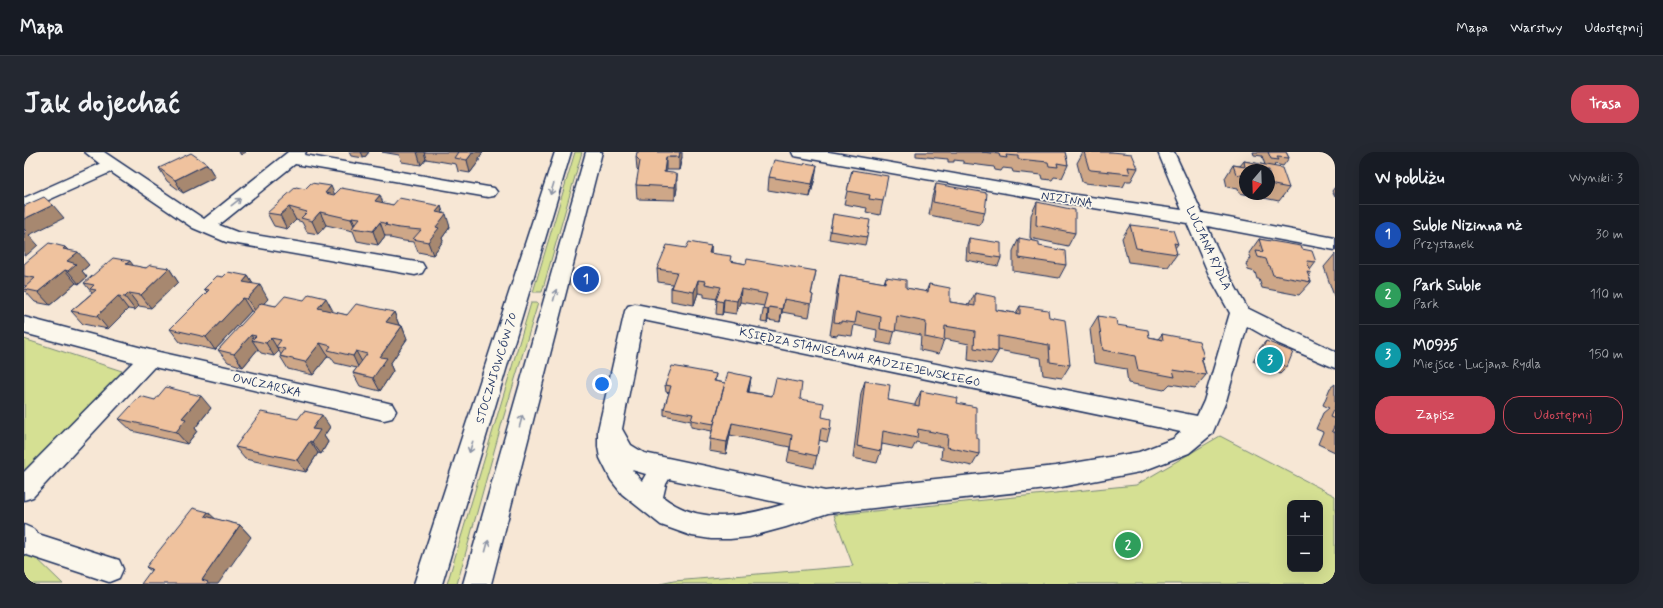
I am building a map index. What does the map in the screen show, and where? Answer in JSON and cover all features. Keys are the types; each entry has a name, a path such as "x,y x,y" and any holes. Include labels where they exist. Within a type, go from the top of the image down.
{"street":[{"path":"93,152 199,224 233,238 415,268"},
{"name":"STOCZNIOWCÓW 70","path":"428,584 563,152"},
{"path":"477,584 594,152"},
{"name":"NIZINNA","path":"800,152 1069,199 1195,218 1335,244"},
{"name":"LUCJANA RYDLA","path":"1166,152 1220,277 1240,313"},
{"path":"206,226 295,155 488,192"},
{"path":"24,205 112,165"},
{"name":"KSIĘDZA STANISŁAWA RADZIEJEWSKIEGO","path":"1204,427 635,311 610,430 610,450 617,469 630,487 672,518 702,528 730,528 757,525 825,502 1056,476 1140,462 1181,446 1204,427 1215,402 1240,313"},
{"path":"1240,313 1285,337 1335,360"},
{"name":"OWCZARSKA","path":"24,325 150,358 384,411"},
{"path":"24,489 150,358"},
{"name":"KSIĘDZA STANISŁAWA RADZIEJEWSKIEGO","path":"610,430 622,452 639,462 825,502"},
{"path":"650,502 656,476 665,467"},
{"path":"24,537 29,544 109,569"}],"green space":[{"path":"575,152 582,152 542,292 533,292"},
{"path":"531,303 538,303 503,419 457,584 447,584"},
{"path":"24,339 125,372 24,475"},
{"path":"1220,436 1335,496 1335,584 660,584 674,581 853,566 834,515 1136,485"},
{"path":"24,546 63,584 24,584"}],"building":[{"path":"458,152 473,152 467,160 454,158"},
{"path":"637,152 680,152 679,157 666,157 664,172 677,175 675,187 636,185 640,161 636,157"},
{"path":"982,152 1065,152 1068,165 1057,163 1058,167 1049,166 1048,162 1018,159 1018,156 1006,155 1007,158 1000,157 999,154"},
{"path":"1084,152 1132,154 1138,168 1128,167 1130,174 1091,170 1089,169"},
{"path":"1268,152 1286,152 1289,158 1277,157 1279,160 1271,159"},
{"path":"191,153 207,164 175,180 159,168"},
{"path":"774,160 804,165 805,163 817,165 812,184 769,177"},
{"path":"1244,161 1260,164 1244,164"},
{"path":"1233,165 1239,166 1239,175 1236,174"},
{"path":"1275,167 1282,168 1289,188 1275,185"},
{"path":"852,170 888,176 883,201 869,199 870,195 847,191"},
{"path":"311,183 331,186 325,193 334,195 341,188 380,195 375,201 393,205 399,198 441,206 436,212 446,214 436,227 439,228 428,242 413,239 421,230 399,228 385,225 387,224 380,222 373,231 352,228 360,218 352,217 351,219 320,212 312,221 301,218 307,212 289,207 280,215 267,213 296,187 305,189"},
{"path":"936,184 987,193 985,212 933,202"},
{"path":"44,197 53,205 24,219 24,206"},
{"path":"1037,202 1075,210 1075,233 1036,225"},
{"path":"833,214 870,220 867,237 830,231"},
{"path":"1130,225 1173,230 1178,244 1174,243 1177,254 1136,248"},
{"path":"969,238 1001,243 1001,258 969,253"},
{"path":"1019,238 1039,242 1039,246 1065,251 1066,265 1019,258"},
{"path":"1259,239 1301,246 1302,249 1312,251 1316,262 1307,261 1311,273 1307,272 1311,282 1273,275 1266,259 1258,257 1256,251 1263,252"},
{"path":"689,242 711,246 709,253 731,256 730,261 746,264 747,259 816,271 811,294 813,295 811,304 784,299 782,309 769,307 768,310 763,309 767,294 741,289 737,301 724,299 723,302 716,300 721,287 705,284 706,281 698,280 694,292 671,288 677,272 657,269 667,245 686,248"},
{"path":"49,243 65,247 63,249 78,252 67,261 76,264 68,271 65,270 38,292 24,289 35,278 24,276 24,264"},
{"path":"113,258 130,261 126,264 146,268 150,265 169,268 141,295 129,293 125,297 118,296 97,316 71,311 96,290 90,289 94,285 84,283"},
{"path":"228,272 248,276 243,282 260,285 247,299 243,298 206,337 170,329 209,290 204,289 217,276 223,277"},
{"path":"840,275 885,283 886,277 906,280 906,288 928,292 929,284 950,288 950,302 975,306 975,293 996,297 996,310 1020,314 1020,306 1048,310 1049,317 1065,320 1070,365 1050,362 1049,345 998,336 998,352 974,348 975,331 945,326 944,341 925,337 926,322 897,316 895,332 880,329 881,317 857,312 855,323 841,321 841,323 834,322"},
{"path":"309,294 326,298 318,308 347,315 356,304 394,312 386,322 402,326 380,357 387,358 373,378 353,373 367,354 356,351 353,356 328,350 331,346 320,343 305,362 280,356 285,349 276,347 281,340 271,338 266,343 252,340 256,336 251,335 234,354 218,350 261,303 276,306 285,296 304,300"},
{"path":"1098,316 1116,319 1117,325 1148,330 1149,337 1163,340 1162,334 1199,341 1204,357 1201,357 1206,375 1173,370 1175,377 1138,370 1135,356 1103,350"},
{"path":"1266,341 1293,352 1287,367 1260,354"},
{"path":"672,366 716,374 714,381 725,383 714,424 691,420 693,414 664,409 671,386 665,385"},
{"path":"728,372 751,377 747,392 772,396 776,378 802,383 800,399 824,403 822,417 831,419 830,430 821,428 817,456 790,450 792,435 732,423 727,442 710,439"},
{"path":"865,381 890,385 888,400 919,406 921,391 958,398 957,403 976,407 976,438 979,439 979,454 947,447 948,435 918,429 917,438 883,431 881,451 857,446"},
{"path":"166,387 201,396 182,418 186,419 176,432 119,419 140,396 155,400"},
{"path":"1335,406 1335,419 1330,417"},
{"path":"304,411 322,415 312,429 320,430 312,442 310,441 297,460 235,447 261,412 298,419"},
{"path":"1335,425 1335,433 1332,431"},
{"path":"193,508 208,512 205,516 240,525 202,580 208,582 206,584 141,584 152,569 146,567"}],"place":[{"name":"Suble Nizinna nż","path":"586,279"},
{"name":"M0935","path":"1270,360"},
{"name":"Park Suble","path":"1128,545"}]}
